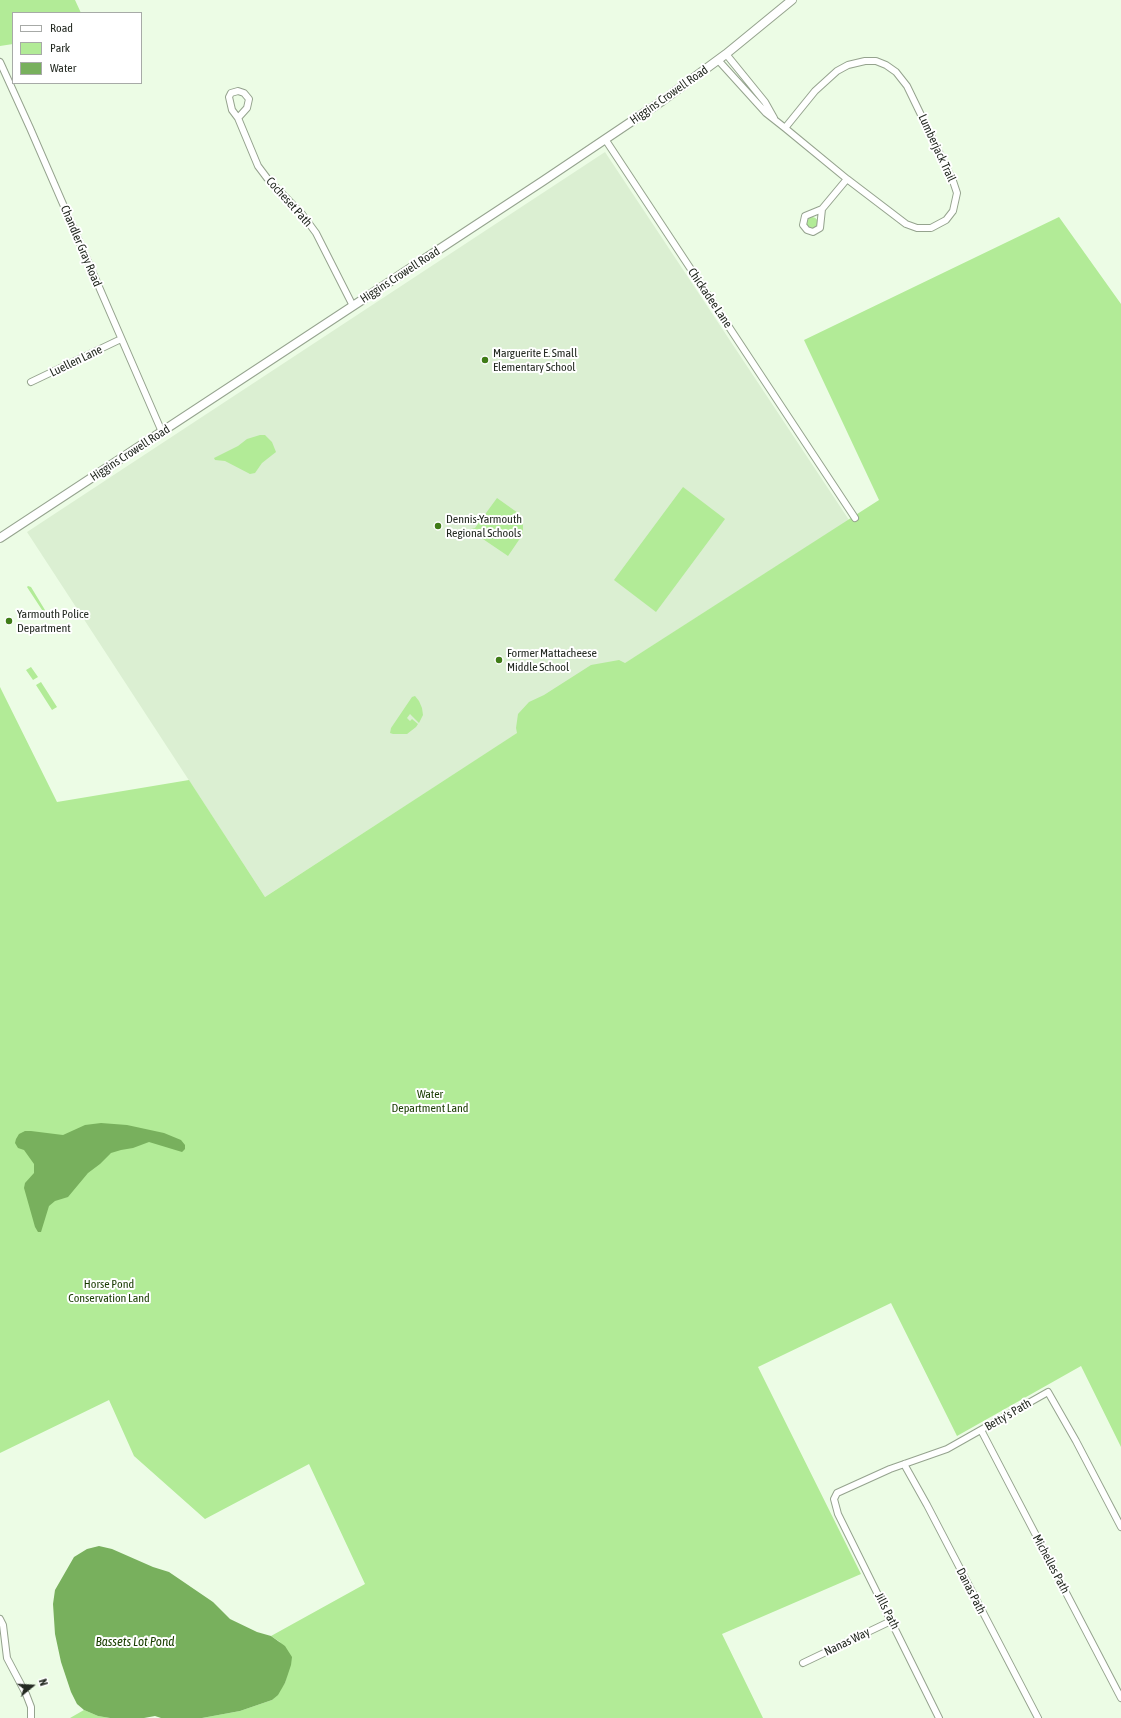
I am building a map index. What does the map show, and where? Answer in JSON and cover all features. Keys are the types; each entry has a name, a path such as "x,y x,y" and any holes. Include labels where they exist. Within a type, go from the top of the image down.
{"main road":[{"name":"Higgins Crowell Road","path":"0,538 662,101 726,54 792,0"}],"street":[{"name":"Lumberjack Trail","path":"726,54 765,102 774,119"},
{"name":"Lumberjack Trail","path":"718,60 759,106 774,119 847,180 900,221 917,228 931,228 941,224 950,216 955,206 957,193 953,181 909,90 900,76 891,68 880,62 870,61 848,65 837,71 815,91 785,128"},
{"name":"Chandler Gray Road","path":"0,62 62,200 162,432"},
{"path":"741,85 747,80"},
{"name":"Cocheset Path","path":"238,118 258,166 267,178 302,214 316,233 352,306"},
{"name":"Chickadee Lane","path":"605,139 856,518"},
{"path":"822,208 847,180"},
{"name":"Luellen Lane","path":"31,382 121,339"},
{"name":"Betty's Path","path":"835,1504 834,1499 838,1493 890,1469 947,1449 1048,1392 1076,1441 1121,1527"},
{"name":"Michelles Path","path":"981,1430 1121,1698"},
{"name":"Danas Path","path":"904,1464 927,1505 1038,1718"},
{"name":"Jills Path","path":"835,1504 838,1514 939,1718"},
{"path":"0,1618 3,1625 7,1658 26,1694 31,1707 31,1718"},
{"name":"Nanas Way","path":"803,1663 891,1620"}],"shaded area":[{"name":"Dennis-Yarmouth Regional Schools","path":"605,152 849,520 265,897 27,532"}],"green space":[{"path":"0,0 75,0 81,12 12,12 12,44 0,46"},
{"path":"810,217 814,217 818,223 814,229 810,229 806,225 806,221"},
{"name":"Water Department Land","path":"1059,217 1121,304 1121,1447 1081,1366 957,1436 891,1303 758,1367 861,1574 722,1634 763,1718 202,1718 240,1711 272,1700 285,1683 287,1675 280,1642 271,1636 365,1584 309,1464 205,1519 134,1456 109,1400 0,1453 0,687 57,802 189,780 265,897 517,733 516,728 518,714 529,702 544,695 591,665 619,660 625,663 879,500 804,340"},
{"path":"265,435 272,442 276,452 262,463 255,473 250,474 225,461 215,460 214,458 238,446 247,439"},
{"path":"683,487 725,519 656,612 614,580"},
{"path":"497,498 518,513 523,523 523,534 508,556 477,535 472,536 469,533 471,529 475,528"},
{"path":"27,587 31,587 48,615 46,616"},
{"path":"31,667 38,677 33,680 26,670"},
{"path":"41,682 57,707 52,710 36,685"},
{"path":"415,696 422,708 423,715 419,723 410,714 407,718 410,721 412,719 418,724 416,727 407,734 390,733 391,728 412,697"},
{"path":"84,1710 98,1716 110,1718 70,1718"}],"water":[{"path":"101,1123 127,1125 164,1133 181,1140 185,1145 185,1149 182,1152 149,1142 133,1148 111,1153 88,1173 68,1197 55,1201 49,1206 41,1232 38,1232 35,1227 24,1188 25,1183 34,1173 34,1164 24,1150 18,1148 15,1143 16,1139 19,1134 25,1131 63,1135 85,1125"},
{"name":"Bassets Lot Pond","path":"99,1546 112,1549 153,1567 169,1572 213,1602 230,1619 257,1632 271,1636 285,1646 292,1657 291,1665 285,1683 278,1695 272,1700 240,1711 202,1718 161,1718 155,1716 144,1718 110,1718 98,1716 84,1710 77,1704 71,1692 61,1662 55,1634 53,1604 55,1590 74,1557 87,1549"}],"place":[{"name":"Marguerite E. Small Elementary School","path":"485,360"},
{"name":"Dennis-Yarmouth Regional Schools","path":"438,526"},
{"name":"Yarmouth Police Department","path":"9,621"},
{"name":"Former Mattacheese Middle School","path":"499,660"}],"park label":[{"name":"Horse Pond Conservation Land","path":"109,1291"}]}
